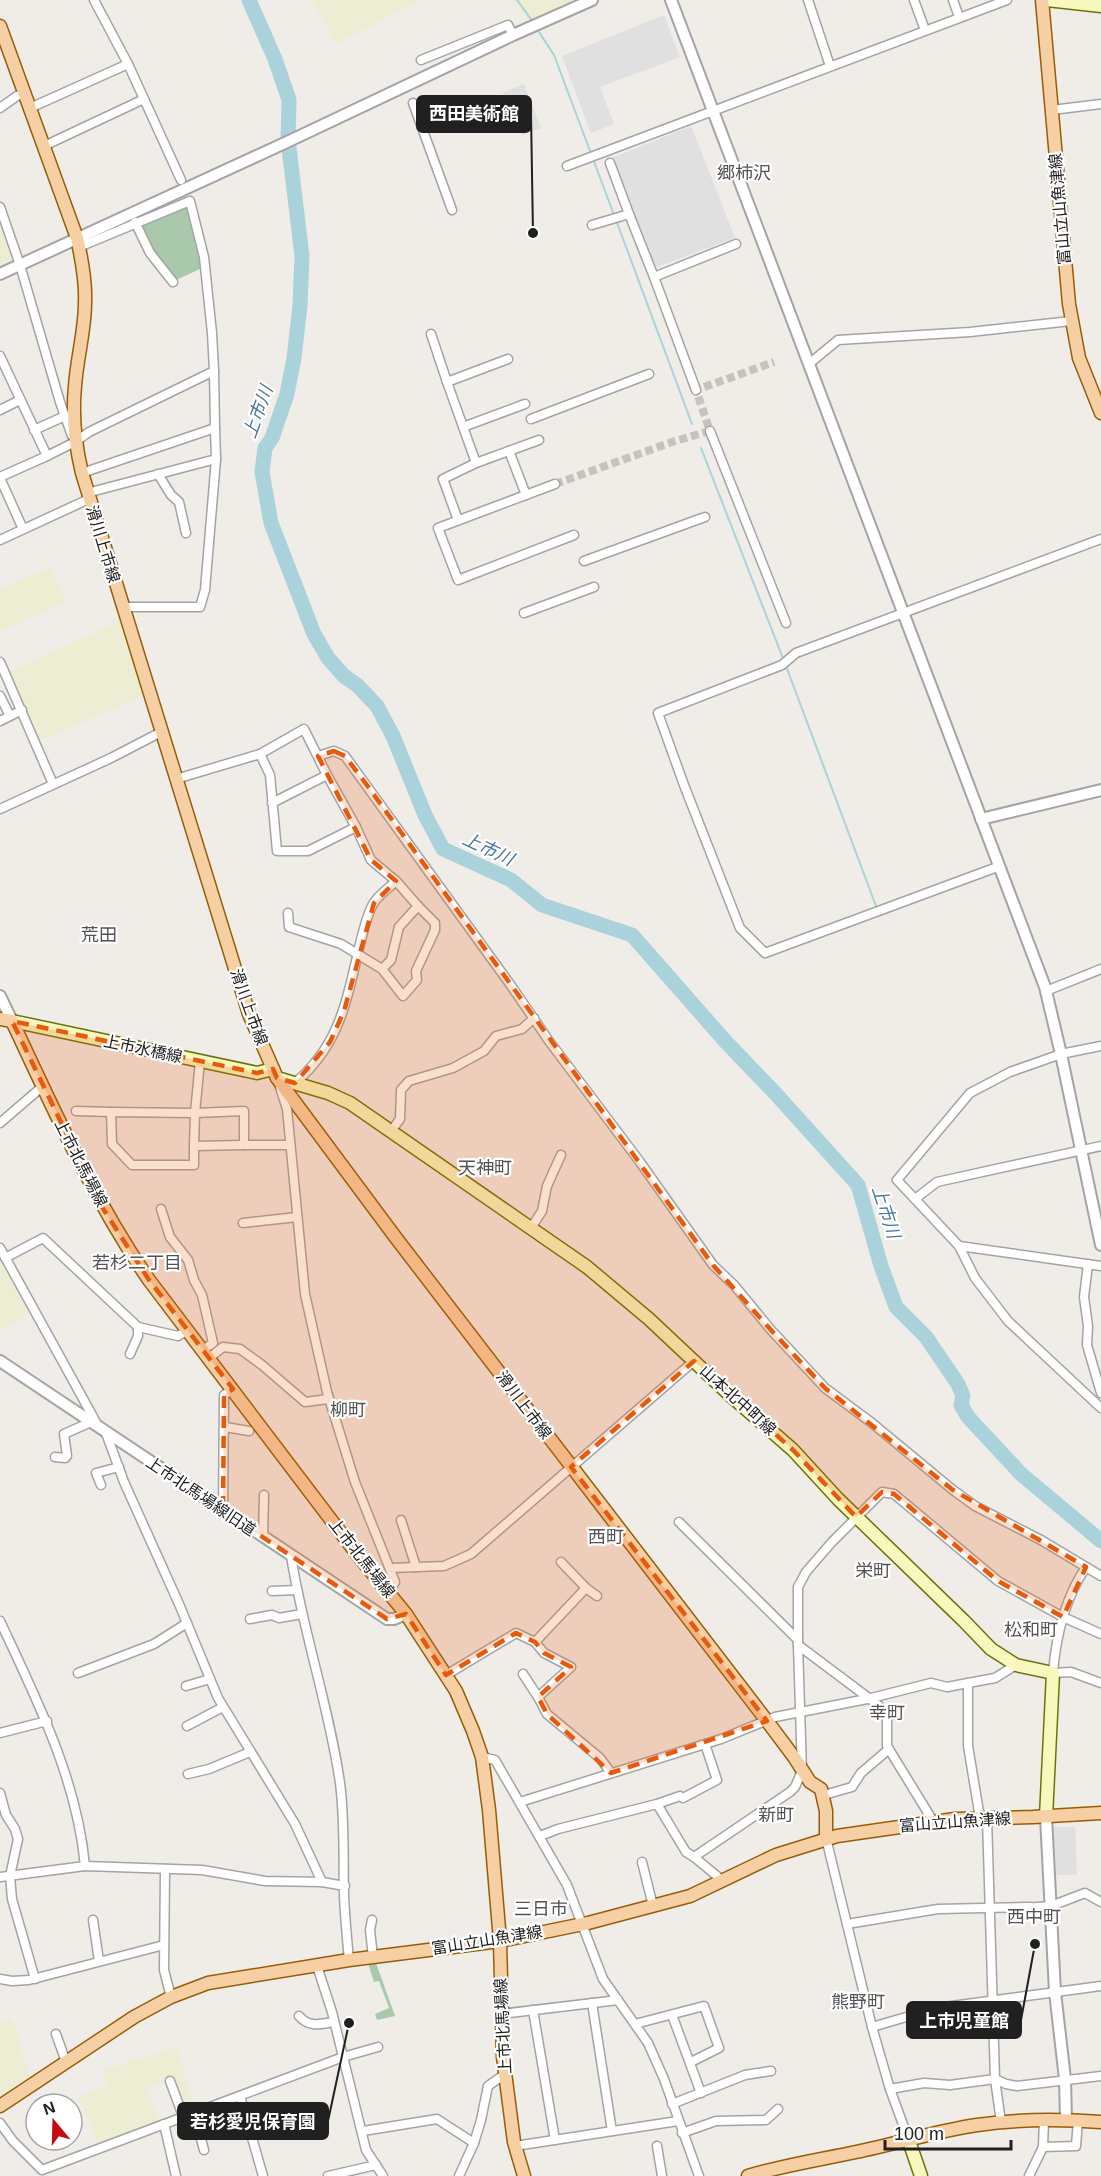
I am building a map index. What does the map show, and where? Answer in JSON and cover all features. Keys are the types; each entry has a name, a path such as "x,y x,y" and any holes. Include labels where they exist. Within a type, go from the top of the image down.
{"main road":[{"name":"富山立山魚津線","path":"1042,0 1071,321 1080,358 1097,390 1101,412"},
{"path":"1047,0 1101,6"},
{"name":"滑川上市線","path":"0,26 78,242 84,269 86,304 75,387 75,442 88,496 249,1014 275,1073 396,1238 795,1757 810,1782 821,1789 824,1795"},
{"name":"上市水橋線","path":"6,1020 256,1073 275,1073"},
{"name":"上市北馬場線","path":"6,1020 43,1086 117,1233 149,1280 406,1614 456,1691 482,1757 489,1810 500,1941 505,2073 515,2146 524,2176"},
{"name":"山本北中町線","path":"275,1073 350,1103 587,1267 649,1319 793,1450 856,1516 991,1649 1016,1665 1053,1673"},
{"path":"1046,1817 1053,1673"},
{"path":"824,1795 826,1838"},
{"name":"富山立山魚津線","path":"0,2106 134,2017 171,1997 208,1983 349,1960 500,1941 582,1924 690,1896 776,1855 826,1838 933,1821 1101,1813"},
{"path":"748,2176 789,2164 909,2141 949,2130 1001,2122 1044,2119 1101,2122"},
{"path":"909,2141 921,2176"}],"street":[{"path":"94,0 128,64 181,180"},
{"path":"78,242 193,185 513,34 592,0"},
{"path":"671,0 1046,991 1081,1151 1097,1212 1101,1245"},
{"path":"808,0 830,66"},
{"path":"914,0 925,30"},
{"path":"953,0 959,17"},
{"path":"567,166 1007,0"},
{"path":"422,60 508,25 513,34"},
{"path":"30,108 128,64"},
{"path":"0,108 24,93"},
{"path":"44,146 144,99"},
{"path":"413,103 452,210"},
{"path":"1052,110 1101,104"},
{"path":"610,163 696,390"},
{"path":"0,274 78,242 190,201 204,257 214,371 216,459 205,590 200,607 122,607"},
{"path":"0,207 75,442"},
{"path":"592,225 629,214"},
{"path":"135,222 150,253 173,282"},
{"path":"654,277 736,244"},
{"path":"810,363 838,340 970,332 1071,321"},
{"path":"431,334 476,463"},
{"path":"0,356 47,456"},
{"path":"447,382 508,359"},
{"path":"23,529 0,477 47,456 89,432 214,371"},
{"path":"531,419 649,374"},
{"path":"0,410 20,400"},
{"path":"463,427 525,404"},
{"path":"34,430 65,416"},
{"path":"82,473 215,428"},
{"path":"710,431 786,623"},
{"path":"459,520 443,478 538,440"},
{"path":"508,451 526,495"},
{"path":"0,540 88,496 216,459"},
{"path":"158,474 171,495 179,501 186,533"},
{"path":"555,484 438,528 458,580 574,535"},
{"path":"584,561 705,517"},
{"path":"999,866 765,953 740,928 658,712 782,666 796,653 1101,539"},
{"path":"524,613 594,587"},
{"path":"0,662 53,784"},
{"path":"0,696 10,716"},
{"path":"0,721 22,710"},
{"path":"176,779 260,754 304,729 371,860 396,881 435,923 435,930 416,971 417,980 404,996 382,969 341,944 289,927 288,913"},
{"path":"0,809 111,758 161,732"},
{"path":"318,756 334,751 345,756 713,1264 825,1388 975,1506 1041,1540 1101,1576"},
{"path":"260,754 270,775 277,851 308,850 356,827"},
{"path":"272,803 327,775"},
{"path":"981,819 1101,790"},
{"path":"275,1073 295,1083 330,1042 344,1011 357,954 374,903 396,881"},
{"path":"382,969 391,960 399,927 418,906"},
{"path":"1046,991 1101,969"},
{"path":"0,996 6,1020"},
{"path":"392,1130 400,1119 401,1090 409,1081 453,1068 484,1051 496,1036 522,1029 534,1018"},
{"path":"1101,1046 1061,1054 1010,1072 970,1093 897,1180 959,1246 975,1278 1008,1321 1101,1408"},
{"path":"111,1112 112,1144 132,1165 194,1165 195,1113 200,1061"},
{"path":"275,1073 287,1109 305,1294 328,1399 355,1482 395,1582 388,1592"},
{"path":"1,1121 43,1086"},
{"path":"76,1111 195,1113 244,1111 244,1144"},
{"path":"194,1146 290,1145"},
{"path":"915,1199 937,1182 1101,1146"},
{"path":"531,1228 542,1211 548,1186 561,1155"},
{"path":"161,1209 170,1237 188,1260 194,1280 202,1295 213,1343 206,1354"},
{"path":"243,1223 297,1217"},
{"path":"5,1258 43,1238 138,1327 178,1336 188,1330"},
{"path":"959,1246 1101,1266"},
{"path":"0,1248 119,1467 223,1707 295,1824 322,1882"},
{"path":"1088,1264 1084,1297 1088,1326 1087,1345 1101,1393"},
{"path":"130,1354 138,1336 138,1327"},
{"path":"206,1354 223,1347 240,1349 304,1402 328,1399"},
{"path":"391,1568 444,1566 471,1554 694,1360"},
{"name":"上市北馬場線旧道","path":"0,1361 387,1619 406,1614"},
{"path":"223,1511 224,1395 233,1389"},
{"path":"55,1457 65,1458 67,1456 64,1434 98,1427"},
{"path":"225,1427 249,1431"},
{"path":"101,1485 96,1473 119,1467"},
{"path":"694,1857 790,1792 802,1771 798,1587 806,1572 856,1516 882,1492 894,1494 998,1581 1063,1617 1101,1634"},
{"path":"263,1537 264,1495"},
{"path":"401,1520 416,1567"},
{"path":"679,1522 798,1643 867,1699 878,1705 887,1715 889,1749 933,1821"},
{"path":"291,1556 340,1783 345,1836 349,1960"},
{"path":"561,1562 597,1596"},
{"path":"1086,1567 1073,1585 1063,1617 1055,1650 1053,1673 1071,1672 1101,1683"},
{"path":"535,1642 586,1588"},
{"path":"272,1591 297,1590"},
{"path":"250,1619 272,1615 279,1618 302,1614"},
{"path":"0,1621 58,1749 82,1833 85,1866"},
{"path":"78,1673 154,1644 187,1623"},
{"path":"446,1675 516,1633 535,1642 544,1653 571,1667 538,1697"},
{"path":"520,1802 705,1744 775,1717 867,1699 931,1683 947,1687 994,1678 1016,1665"},
{"path":"523,1674 547,1714 600,1758 611,1773"},
{"path":"186,1686 210,1679"},
{"path":"968,1683 968,1746 984,1818 991,1908 995,2079 1001,2122"},
{"path":"187,1726 223,1707"},
{"path":"0,1733 46,1721"},
{"path":"540,1836 680,1796 683,1798 717,1780 705,1744"},
{"path":"824,1795 852,1787 861,1773 889,1749"},
{"path":"188,1774 209,1769 250,1752"},
{"path":"482,1757 495,1760 567,1885 598,1969 648,2043 664,2079 699,2176"},
{"path":"0,1794 6,1815 18,1839 10,1876 15,1910 35,1979"},
{"path":"657,1804 686,1852 717,1876 721,1882"},
{"path":"1043,2147 1076,2146 1065,2079 1055,1992 1046,1817"},
{"path":"826,1838 872,2027 890,2090 909,2141"},
{"path":"642,1862 653,1906"},
{"path":"0,1877 85,1866 202,1870 265,1881 322,1882 345,1886"},
{"path":"165,1869 164,1970 171,1997"},
{"path":"847,1924 938,1909 1051,1906 1085,1893 1101,1902"},
{"path":"93,1920 99,1961"},
{"path":"372,1920 370,1930 373,1957"},
{"path":"0,1979 12,1981 35,1979 164,1945"},
{"path":"317,1966 334,2022 366,2150 383,2176"},
{"path":"872,2027 937,2008 1101,1986"},
{"path":"501,2014 618,2000"},
{"path":"592,2003 612,2131"},
{"path":"635,2024 704,2006 719,2048 691,2062"},
{"path":"533,2010 555,2140"},
{"path":"672,2014 701,2093"},
{"path":"299,2016 304,2023 313,2025 334,2022"},
{"path":"56,2034 66,2062"},
{"path":"0,2122 13,2141 42,2170 343,2057 378,2047"},
{"path":"672,2104 745,2075 771,2071"},
{"path":"459,2176 474,2143 488,2086 505,2073"},
{"path":"890,2090 924,2083 950,2085 995,2079 1017,2086 1101,2076"},
{"path":"170,2081 183,2116"},
{"path":"240,2096 263,2176"},
{"path":"682,2133 716,2121 766,2120 778,2109"},
{"path":"194,2113 204,2150"},
{"path":"363,2132 437,2119 474,2143"},
{"path":"1029,2176 1043,2147 1044,2119"},
{"path":"515,2146 678,2121"},
{"path":"164,2124 176,2175"},
{"path":"657,2146 662,2176"},
{"path":"328,2176 376,2165"}],"highlighted area":[{"path":"334,751 345,756 367,785 713,1265 771,1330 825,1388 953,1490 1086,1567 1063,1617 998,1581 894,1494 882,1492 856,1517 793,1450 694,1361 571,1467 767,1721 611,1773 547,1714 538,1697 571,1667 544,1653 535,1642 516,1633 446,1675 406,1614 387,1619 223,1511 224,1395 233,1389 149,1280 102,1207 12,1021 257,1073 273,1069 277,1078 295,1083 330,1042 344,1011 374,903 396,881 371,860 318,756"}],"green space":[{"path":"312,0 420,0 337,44"},
{"path":"506,0 575,0 529,21 516,3"},
{"path":"185,197 197,236 202,268 174,281 152,255 136,220"},
{"path":"0,219 14,261 0,268"},
{"path":"50,567 66,601 0,632 0,590"},
{"path":"120,621 144,695 40,741 9,672"},
{"path":"0,1258 31,1311 0,1332"},
{"path":"368,1963 376,1963 395,2016 377,2020 375,2014 389,2008 379,1981 374,1982"},
{"path":"12,2019 30,2077 0,2095 0,2023"},
{"path":"177,2047 194,2109 184,2113 170,2078 147,2087 160,2122 99,2145 84,2111 84,2095 108,2085 103,2070"}],"shaded area":[{"path":"664,15 680,57 600,87 614,124 591,133 562,56"},
{"path":"524,84 541,128 522,135 509,98 502,93"},
{"path":"477,95 487,121 472,127 462,101"},
{"path":"691,126 735,238 646,271 604,161"},
{"path":"1052,1827 1075,1827 1077,1875 1054,1875"}],"waterway":[{"name":"上市川","path":"249,0 275,59 289,100 288,140 302,256 300,305 294,358 287,394 272,438 265,448 262,472 271,523 314,634 328,658 377,706 393,736 425,815 443,849 511,880 542,905 632,935 726,1042 858,1185 881,1266 896,1307 926,1337 958,1384 963,1396 961,1405 968,1417 1021,1474 1101,1541"},
{"path":"517,0 533,22"},
{"path":"537,29 554,55 614,215"},
{"path":"616,220 692,424"},
{"path":"701,448 784,661"},
{"path":"786,666 876,906"}],"tunnel":[{"path":"555,484 675,441 710,431 696,390 774,362"}],"place":[{"name":"西田美術館","path":"533,233"},
{"name":"上市児童館","path":"1035,1944"},
{"name":"若杉愛児保育園","path":"349,2023"}],"district":[{"name":"郷柿沢","path":"744,173"},
{"name":"荒田","path":"99,935"},
{"name":"天神町","path":"485,1168"},
{"name":"若杉二丁目","path":"137,1263"},
{"name":"柳町","path":"348,1410"},
{"name":"西町","path":"606,1537"},
{"name":"栄町","path":"873,1571"},
{"name":"松和町","path":"1031,1630"},
{"name":"幸町","path":"887,1713"},
{"name":"新町","path":"776,1815"},
{"name":"三日市","path":"541,1909"},
{"name":"西中町","path":"1034,1917"},
{"name":"熊野町","path":"858,2002"}]}
